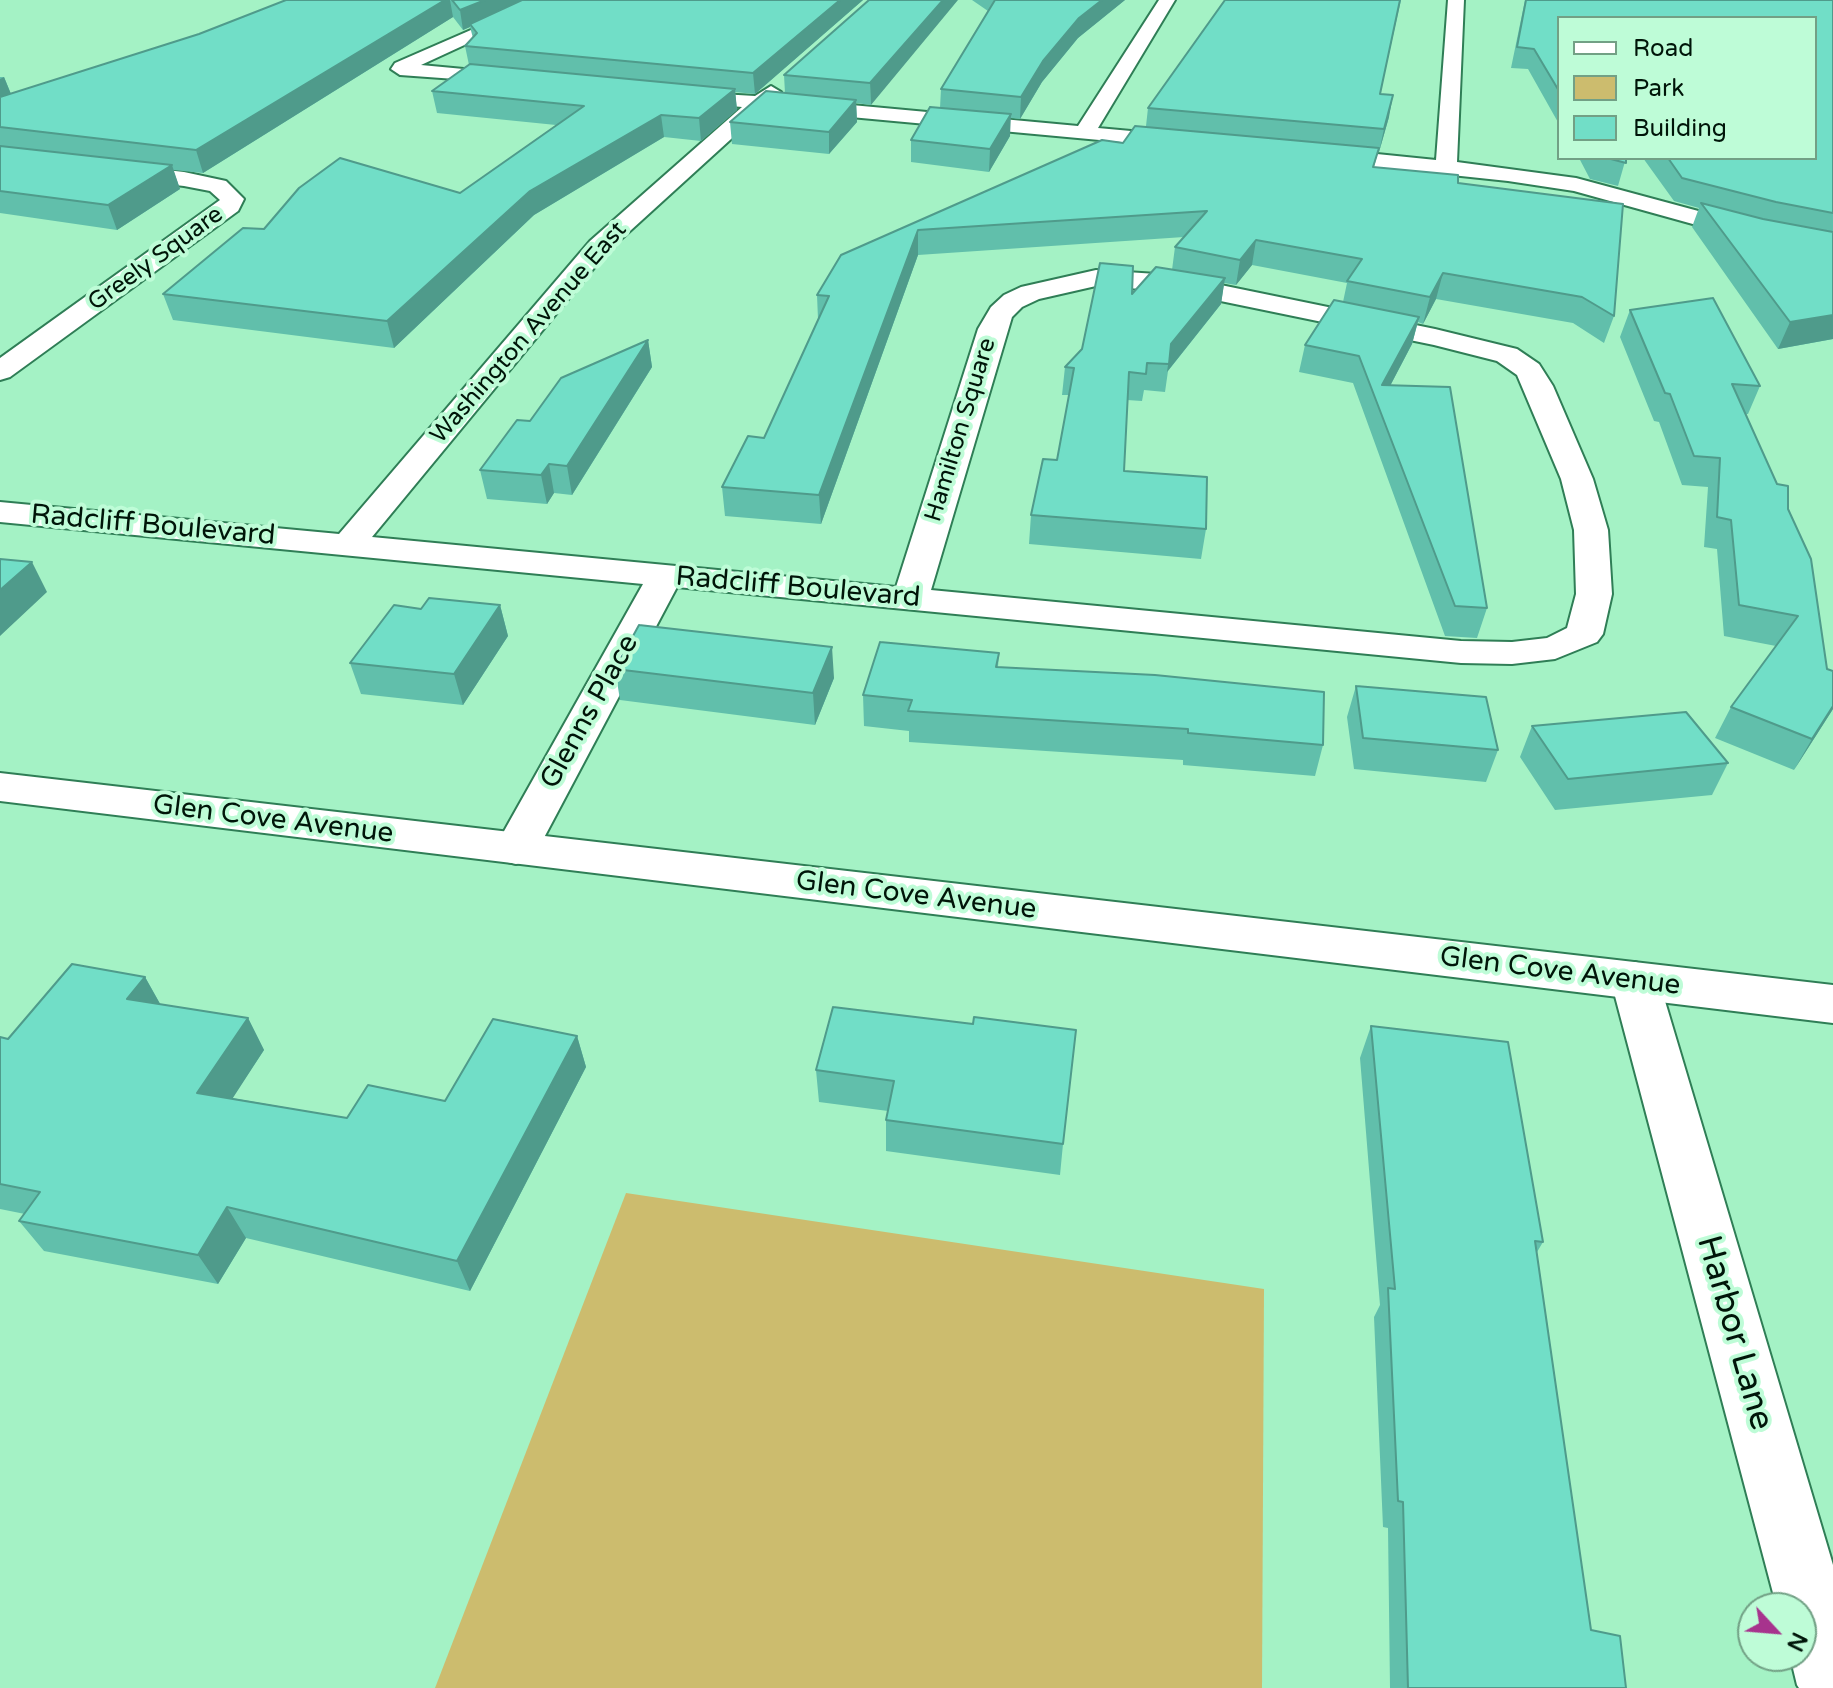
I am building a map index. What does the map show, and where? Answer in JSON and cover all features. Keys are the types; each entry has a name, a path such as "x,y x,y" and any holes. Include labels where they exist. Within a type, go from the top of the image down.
{"street":[{"path":"540,82 400,69 554,0"},
{"path":"1084,133 1167,0"},
{"path":"1446,168 1456,0"},
{"name":"Washington Avenue East","path":"348,545 599,246 783,82"},
{"path":"650,92 1210,145"},
{"path":"1304,154 1576,185 1763,236 1833,249"},
{"name":"Greely Square","path":"0,158 184,179 218,186 232,199 230,206 0,371"},
{"name":"Hamilton Square","path":"911,597 992,329 1000,313 1013,301 1050,286 1096,278 1131,279 1172,283 1435,337 1477,346 1520,362 1538,386 1571,466 1591,530 1594,594 1586,625"},
{"name":"Radcliff Boulevard","path":"0,512 1461,652 1512,653 1555,648 1584,634 1586,625"},
{"name":"Glenns Place","path":"516,849 665,576"},
{"name":"Glen Cove Avenue","path":"0,787 1833,1004"},
{"name":"Harbor Lane","path":"1635,981 1833,1685"}],"green space":[{"path":"626,1193 1264,1289 1262,1688 435,1688"}],"building":[{"path":"286,0 445,0 196,150 0,127 0,97 199,34"},
{"path":"452,0 485,0 460,10"},
{"path":"522,0 840,0 753,73 465,46 477,33 470,24"},
{"path":"869,0 943,0 870,83 784,75"},
{"path":"995,0 1102,0 1079,18 1043,61 1021,97 941,89"},
{"path":"1225,0 1400,0 1380,94 1393,95 1384,129 1148,108"},
{"path":"1526,0 1833,0 1833,213 1682,178 1669,160 1817,160 1817,16 1557,16 1557,88 1534,49 1517,47"},
{"path":"470,64 735,89 699,118 661,115 530,191 387,321 163,294 243,228 264,229 299,188 340,158 460,193 584,106 432,91"},
{"path":"766,91 856,100 829,132 730,122"},
{"path":"930,107 1011,114 990,149 911,140"},
{"path":"1135,126 1379,148 1373,167 1458,175 1458,183 1623,204 1614,316 1582,297 1443,273 1430,297 1347,281 1362,259 1256,240 1240,260 1175,247 1207,211 918,230 819,495 722,487 748,436 764,438 829,296 817,295 841,255 1102,140 1123,143"},
{"path":"0,146 172,165 108,205 0,191"},
{"path":"1701,203 1833,232 1833,315 1790,322"},
{"path":"1100,263 1133,266 1132,294 1156,267 1225,278 1171,344 1169,364 1147,363 1146,374 1129,372 1124,471 1207,477 1206,529 1031,515 1043,459 1057,460 1074,368 1065,367 1082,349"},
{"path":"1713,298 1760,386 1732,384 1777,484 1788,486 1788,509 1811,559 1827,669 1833,671 1833,706 1812,739 1731,707 1798,616 1739,605 1731,520 1717,517 1720,458 1694,456 1670,394 1665,393 1630,310"},
{"path":"1334,300 1419,317 1382,385 1450,387 1487,608 1455,606 1359,356 1305,345"},
{"path":"648,340 567,466 549,464 541,475 480,470 517,420 530,421 561,378"},
{"path":"0,559 32,562 0,590"},
{"path":"429,598 500,605 454,674 350,663 394,605 421,609"},
{"path":"639,625 832,647 813,693 615,669"},
{"path":"880,642 999,653 996,667 1155,675 1324,692 1323,745 1188,733 1188,729 908,711 912,700 863,695"},
{"path":"1356,686 1486,697 1498,750 1363,738"},
{"path":"1686,712 1728,763 1568,779 1532,726"},
{"path":"72,964 145,977 127,999 248,1018 197,1093 347,1118 368,1085 445,1101 493,1019 577,1036 457,1261 227,1207 198,1255 19,1221 40,1192 0,1184 0,1037 8,1039"},
{"path":"833,1007 973,1024 974,1017 1076,1030 1063,1144 886,1120 894,1081 816,1070"},
{"path":"1371,1026 1508,1042 1543,1242 1535,1241 1591,1630 1620,1636 1626,1688 1408,1688 1403,1502 1398,1501 1388,1288 1395,1289"}]}
